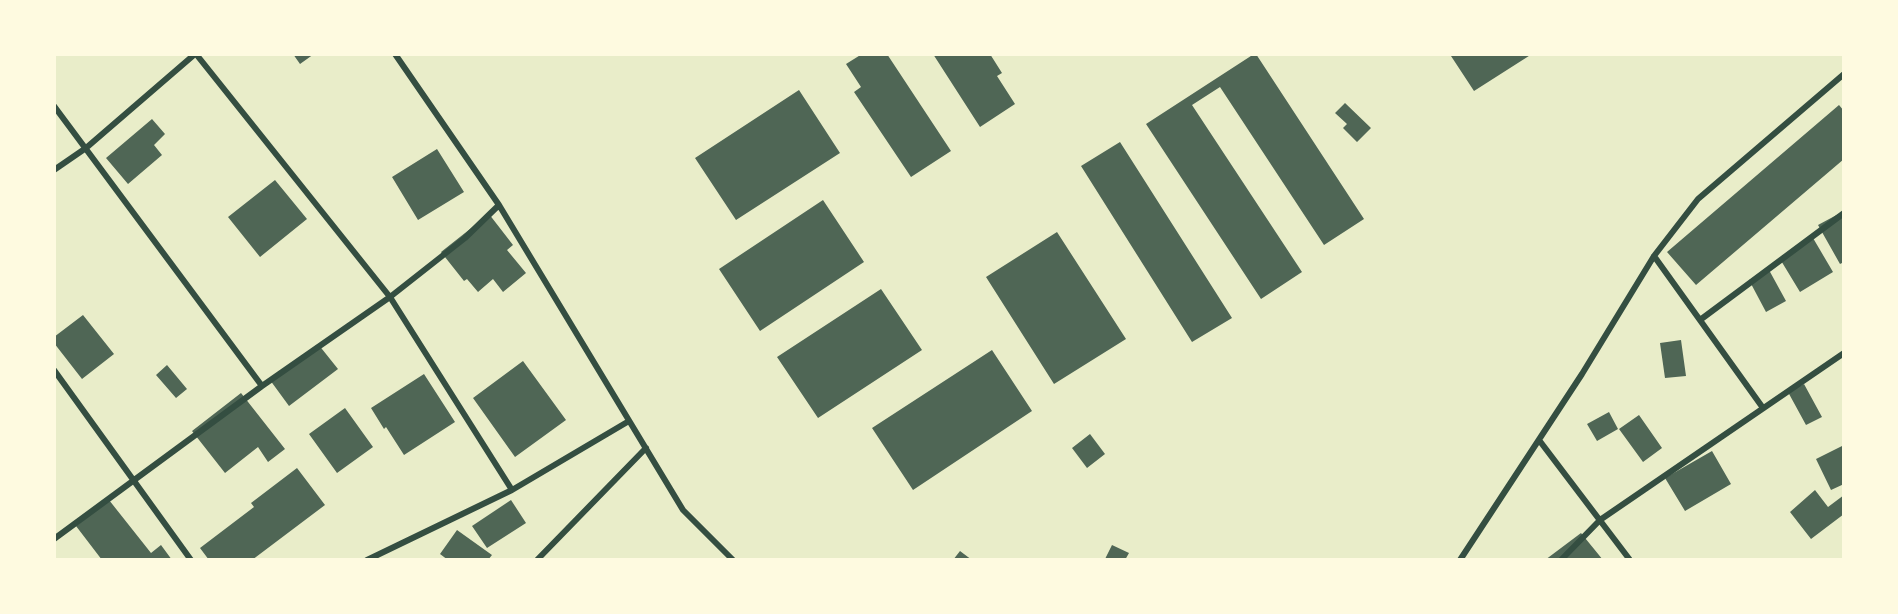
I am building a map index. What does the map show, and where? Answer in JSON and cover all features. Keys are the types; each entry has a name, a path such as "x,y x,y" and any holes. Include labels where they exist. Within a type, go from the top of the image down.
{"street":[{"path":"54,170 86,148 196,54 390,297 512,490"},
{"path":"395,54 500,205 683,510 733,560"},
{"path":"1460,560 1539,441 1654,256 1698,199 1844,74"},
{"path":"54,106 262,386"},
{"path":"54,539 262,386 390,297 465,238 500,205"},
{"path":"1700,320 1844,213"},
{"path":"1654,256 1763,408"},
{"path":"1561,560 1600,520 1844,353"},
{"path":"54,370 191,560"},
{"path":"367,560 512,490 630,421"},
{"path":"1539,441 1630,560"},
{"path":"537,560 646,448"}],"building":[{"path":"293,54 314,54 300,64"},
{"path":"862,54 887,54 951,151 911,177 854,92 861,87 846,64"},
{"path":"933,54 990,54 1002,73 997,76 1015,104 980,127"},
{"path":"1254,54 1364,219 1324,245 1220,87 1192,105 1302,272 1261,299 1146,124"},
{"path":"1454,54 1532,54 1474,91 1451,56"},
{"path":"799,90 840,153 736,220 695,158"},
{"path":"1345,103 1371,128 1357,142 1343,128 1347,124 1335,113"},
{"path":"1839,105 1844,111 1844,159 1696,285 1667,252"},
{"path":"152,119 165,134 154,145 162,155 128,184 106,158"},
{"path":"1120,142 1232,318 1192,342 1081,166"},
{"path":"437,149 464,192 418,220 392,177"},
{"path":"275,180 307,219 260,257 228,217"},
{"path":"823,200 864,262 760,331 719,269"},
{"path":"1844,211 1844,262 1840,264 1818,225"},
{"path":"489,214 513,245 507,250 526,273 503,292 493,279 478,292 467,279 464,281 441,252"},
{"path":"1057,232 1126,339 1054,384 986,277"},
{"path":"1813,238 1833,272 1800,292 1780,259"},
{"path":"1769,270 1786,301 1766,312 1749,280"},
{"path":"881,289 922,350 818,418 777,357"},
{"path":"83,315 114,354 82,379 54,343 54,337"},
{"path":"1681,340 1686,376 1665,378 1660,343"},
{"path":"318,344 338,369 289,406 270,380"},
{"path":"992,350 1032,411 913,490 872,428"},
{"path":"523,361 566,420 515,457 473,398"},
{"path":"167,365 187,389 176,398 156,375"},
{"path":"424,374 455,422 404,455 371,408"},
{"path":"1804,384 1822,417 1806,425 1788,392"},
{"path":"241,393 285,449 268,462 258,447 225,473 192,431"},
{"path":"345,408 373,447 337,473 309,434"},
{"path":"1609,412 1618,429 1597,441 1587,424"},
{"path":"1639,415 1662,448 1643,462 1619,429"},
{"path":"1090,434 1105,454 1087,468 1072,448"},
{"path":"1844,445 1844,484 1831,490 1816,459"},
{"path":"1712,451 1731,484 1685,511 1665,478"},
{"path":"297,468 325,505 252,560 209,560 200,548 254,507 251,503"},
{"path":"1815,490 1828,507 1844,495 1844,514 1811,539 1790,512"},
{"path":"109,500 151,553 161,545 172,560 102,560 76,526"},
{"path":"511,500 526,523 487,548 472,526"},
{"path":"457,530 492,555 488,560 448,560 440,554"},
{"path":"1581,533 1603,560 1545,560"},
{"path":"1112,545 1129,553 1125,560 1105,559"},
{"path":"960,551 972,560 953,560"}]}
